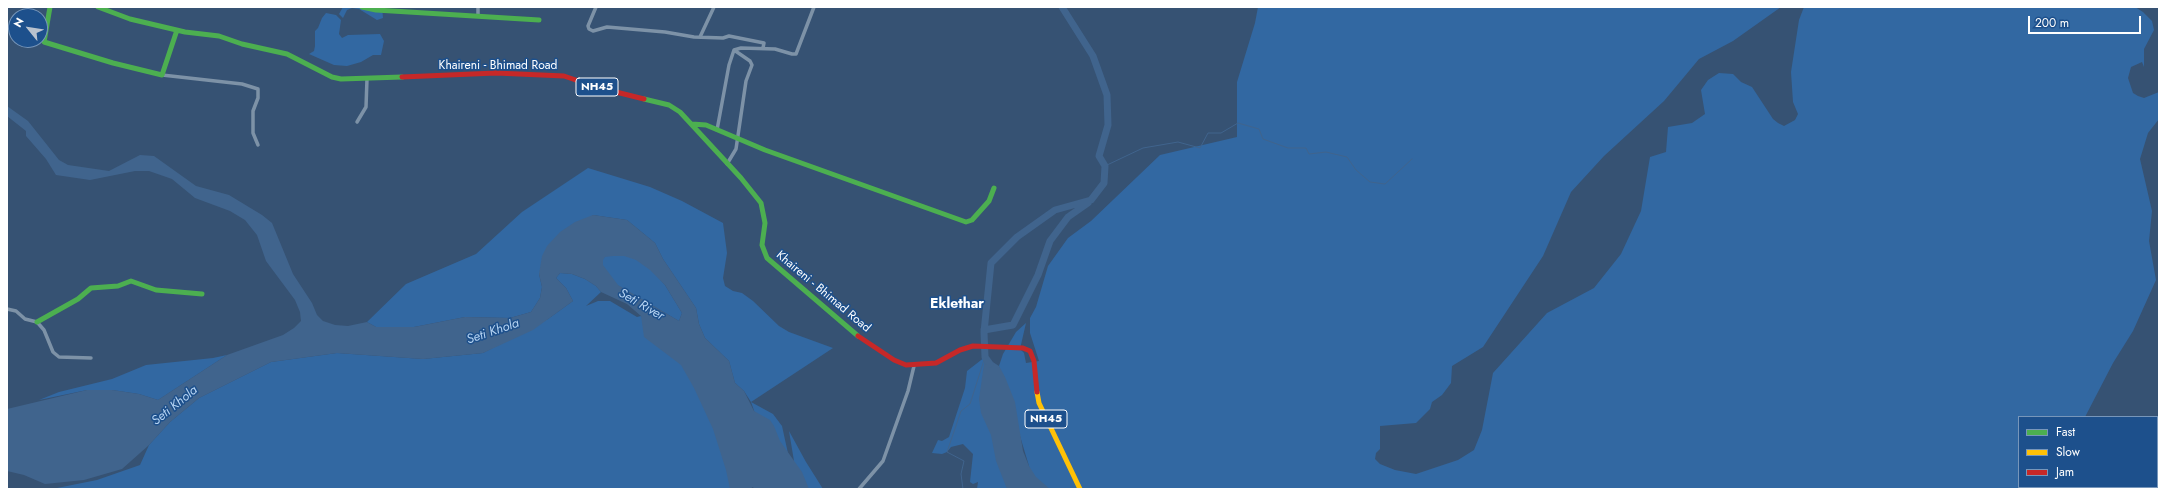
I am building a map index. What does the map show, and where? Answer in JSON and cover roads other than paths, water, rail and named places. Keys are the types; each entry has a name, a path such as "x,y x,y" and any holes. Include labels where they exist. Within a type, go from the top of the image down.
{"main road":[{"path":"50,7 42,40 44,42 113,63 162,75 176,30"},
{"name":"Khaireni - Bhimad Road","path":"98,7 130,19 176,30 219,36 242,44 287,54 304,61 334,78 347,80 496,73 564,76 596,87 669,105 680,112 692,124 761,203 765,223 762,245 767,258 857,335 894,360 906,365 914,366 936,363 960,350 973,346 1023,348 1030,352 1033,357 1034,380 1039,403 1080,489"},
{"path":"362,7 539,20"},
{"path":"692,124 706,125 738,139 913,205 966,222 972,220 989,201 994,188"},
{"path":"37,322 78,299 91,288 118,286 131,281 156,290 202,294"}],"street":[{"path":"478,7 478,16"},
{"path":"596,7 588,26 589,29 593,31 607,27 665,32 700,37 723,38 729,36 764,43 763,48"},
{"path":"700,37 714,7"},
{"path":"734,50 763,48 796,54 814,7"},
{"path":"716,130 729,65 734,50"},
{"path":"727,164 736,148 746,81 752,65 750,61 734,50"},
{"path":"162,75 242,84 258,89 258,98 254,111 253,133 258,145"},
{"path":"357,122 366,107 367,79"},
{"path":"7,309 16,311 25,319 37,322 44,330 53,352 59,357 91,358"},
{"path":"859,489 883,462 908,391 914,366"}],"water":[{"path":"7,106 28,121 59,160 68,165 109,171 140,155 154,156 196,186 229,195 262,215 272,223 293,274 312,303 317,315 323,321 335,325 348,326 367,322 376,327 414,327 465,317 510,318 531,312 540,298 542,287 539,274 542,256 547,246 560,232 575,222 593,215 627,220 655,243 663,259 696,308 699,324 705,338 729,361 735,383 744,391 754,411 770,420 780,441 802,472 809,489 754,489 753,487 750,489 730,489 726,470 713,429 694,388 681,365 644,337 641,316 627,304 601,292 596,286 585,279 572,274 560,273 556,278 566,288 573,301 533,330 483,353 423,359 337,353 271,362 199,398 170,422 149,445 122,469 84,480 45,484 24,475 7,471 7,409 87,390 112,390 139,394 158,400 227,355 283,335 294,328 301,321 300,312 295,300 266,261 257,235 245,220 230,211 195,198 172,179 149,171 135,171 90,180 56,175 46,159 26,136 26,131 7,116","holes":["624,256 636,260 650,270 665,285 682,313 679,321 618,285 603,265 603,260 605,257"]},
{"path":"985,357 999,366 1005,377 1015,402 1023,451 1029,466 1036,477 1050,489 1007,489 996,461 991,435 981,413 979,399"}],"waterway":[{"path":"990,364 985,357 984,332 991,263 1017,237 1055,210 1091,200 1104,183 1105,166 1099,156 1108,125 1107,95 1093,56 1062,7"},
{"path":"1105,166 1143,148 1178,142 1200,148 1208,133 1221,133 1238,123 1259,129 1263,139 1288,148 1306,148 1309,154 1326,152 1347,157 1356,170 1370,182 1385,184 1412,159"},
{"path":"984,330 1013,325 1038,275 1050,241 1068,217 1088,203"},
{"path":"963,489 961,474 964,461 947,452 961,411 970,404 985,357"}],"district":[{"name":"Eklethar","path":"957,305"}],"water label":[{"name":"Seti River","path":"641,305"},
{"name":"Seti Khola","path":"493,332"},
{"name":"Seti Khola","path":"175,406"}]}
